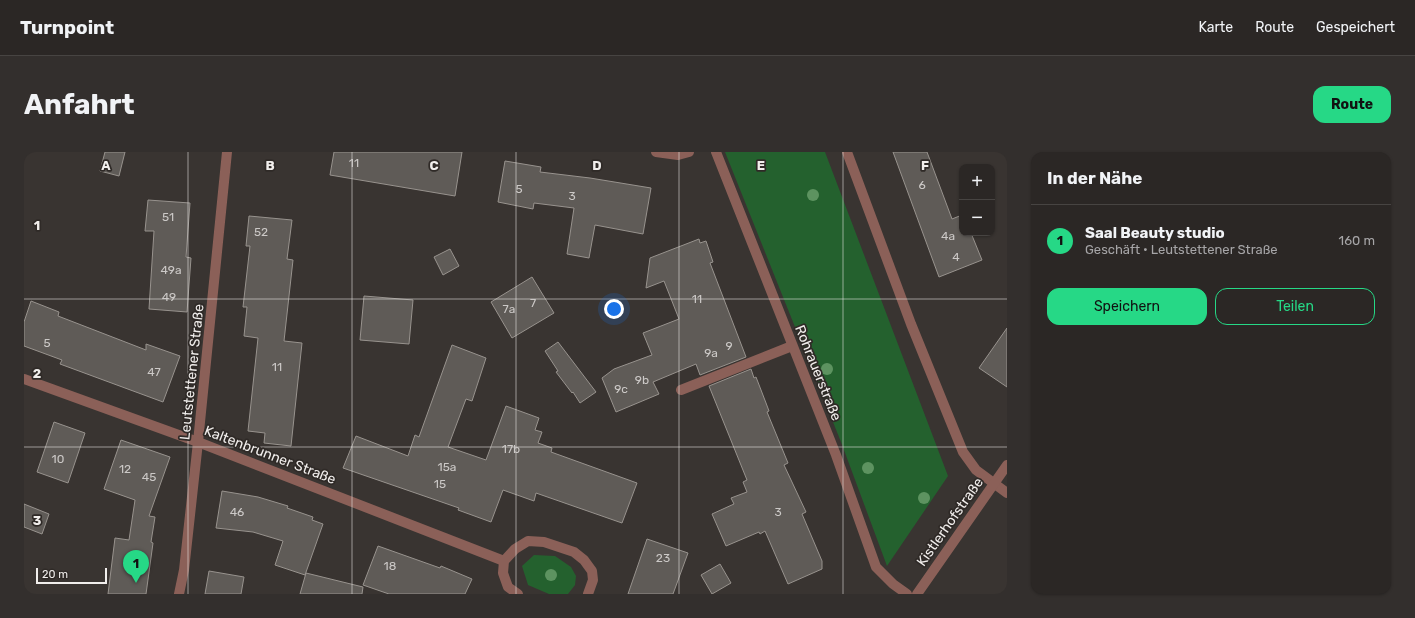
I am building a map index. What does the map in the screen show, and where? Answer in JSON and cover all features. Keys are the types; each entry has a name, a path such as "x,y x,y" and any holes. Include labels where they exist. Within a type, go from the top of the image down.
{"street":[{"name":"Leutstettener Straße","path":"179,594 184,570 198,442 227,152"},
{"path":"656,152 678,155 689,152"},
{"name":"Rohrauerstraße","path":"716,152 836,455 876,567 893,584 907,594"},
{"path":"847,152 911,324 963,452 976,470 1007,493"},
{"path":"681,390 792,346"},
{"name":"Kaltenbrunner Straße","path":"24,379 198,442 504,561"},
{"name":"Kistlerhofstraße","path":"917,594 1007,465"},
{"path":"518,594 508,587 503,573 504,561 515,549 528,541 544,542 574,552 584,560 592,570 593,580 588,594"}],"green space":[{"path":"725,152 825,152 948,476 887,566 841,442"},
{"path":"534,555 555,556 571,567 576,576 575,585 568,594 549,594 528,585 522,566"}],"building":[{"path":"105,152 125,152 119,176 100,171"},
{"path":"334,152 462,152 455,196 330,175"},
{"path":"893,152 927,152 952,219 959,216 959,236 972,236 982,260 939,277"},
{"path":"505,161 541,167 540,172 651,188 643,234 595,225 589,258 567,254 574,208 534,203 533,209 498,202"},
{"path":"148,200 190,203 186,257 191,258 187,312 149,309 154,231 145,231"},
{"path":"249,216 292,220 287,259 293,260 284,341 302,343 291,446 264,443 265,433 248,431 258,338 244,336 247,307 243,307 250,246 246,246"},
{"path":"699,239 700,243 706,241 713,262 710,263 746,357 700,375 696,364 653,382 659,394 616,412 602,378 614,369 652,355 643,333 679,319 664,281 646,288 650,258"},
{"path":"450,249 459,266 443,275 434,257"},
{"path":"532,277 554,313 512,338 491,302"},
{"path":"364,296 413,300 409,344 360,340"},
{"path":"31,301 59,312 58,316 146,350 146,344 180,356 163,402 60,364 62,360 24,346 24,322"},
{"path":"1007,328 1007,387 979,368"},
{"path":"558,342 596,392 580,403 556,372 558,371 545,351"},
{"path":"452,345 486,358 472,401 466,399 448,447 486,460 506,406 539,418 535,430 542,432 538,443 552,448 551,452 637,483 622,523 536,493 534,501 503,490 491,522 458,510 459,508 343,468 356,436 408,456 415,435 419,437"},
{"path":"751,369 754,378 756,377 769,411 767,412 788,463 784,465 806,512 802,514 822,561 822,569 788,584 765,531 760,534 759,532 726,546 712,514 734,504 731,498 747,492 743,482 747,480 709,386"},
{"path":"54,422 85,433 68,483 37,472"},
{"path":"121,440 170,457 149,516 155,517 146,594 108,594 115,538 129,540 135,500 104,489"},
{"path":"222,491 258,497 288,506 287,508 313,517 312,520 323,524 305,575 275,565 283,541 253,532 216,528"},
{"path":"24,504 49,514 42,534 24,527"},
{"path":"647,539 688,553 673,594 628,594"},
{"path":"378,546 440,568 441,566 472,579 465,594 389,594 363,585"},
{"path":"720,564 731,583 712,594 701,575"},
{"path":"209,571 244,577 241,594 205,594"},
{"path":"306,573 363,587 362,594 300,594"}],"place":[{"name":"Saal Beauty studio","path":"136,583"}]}
